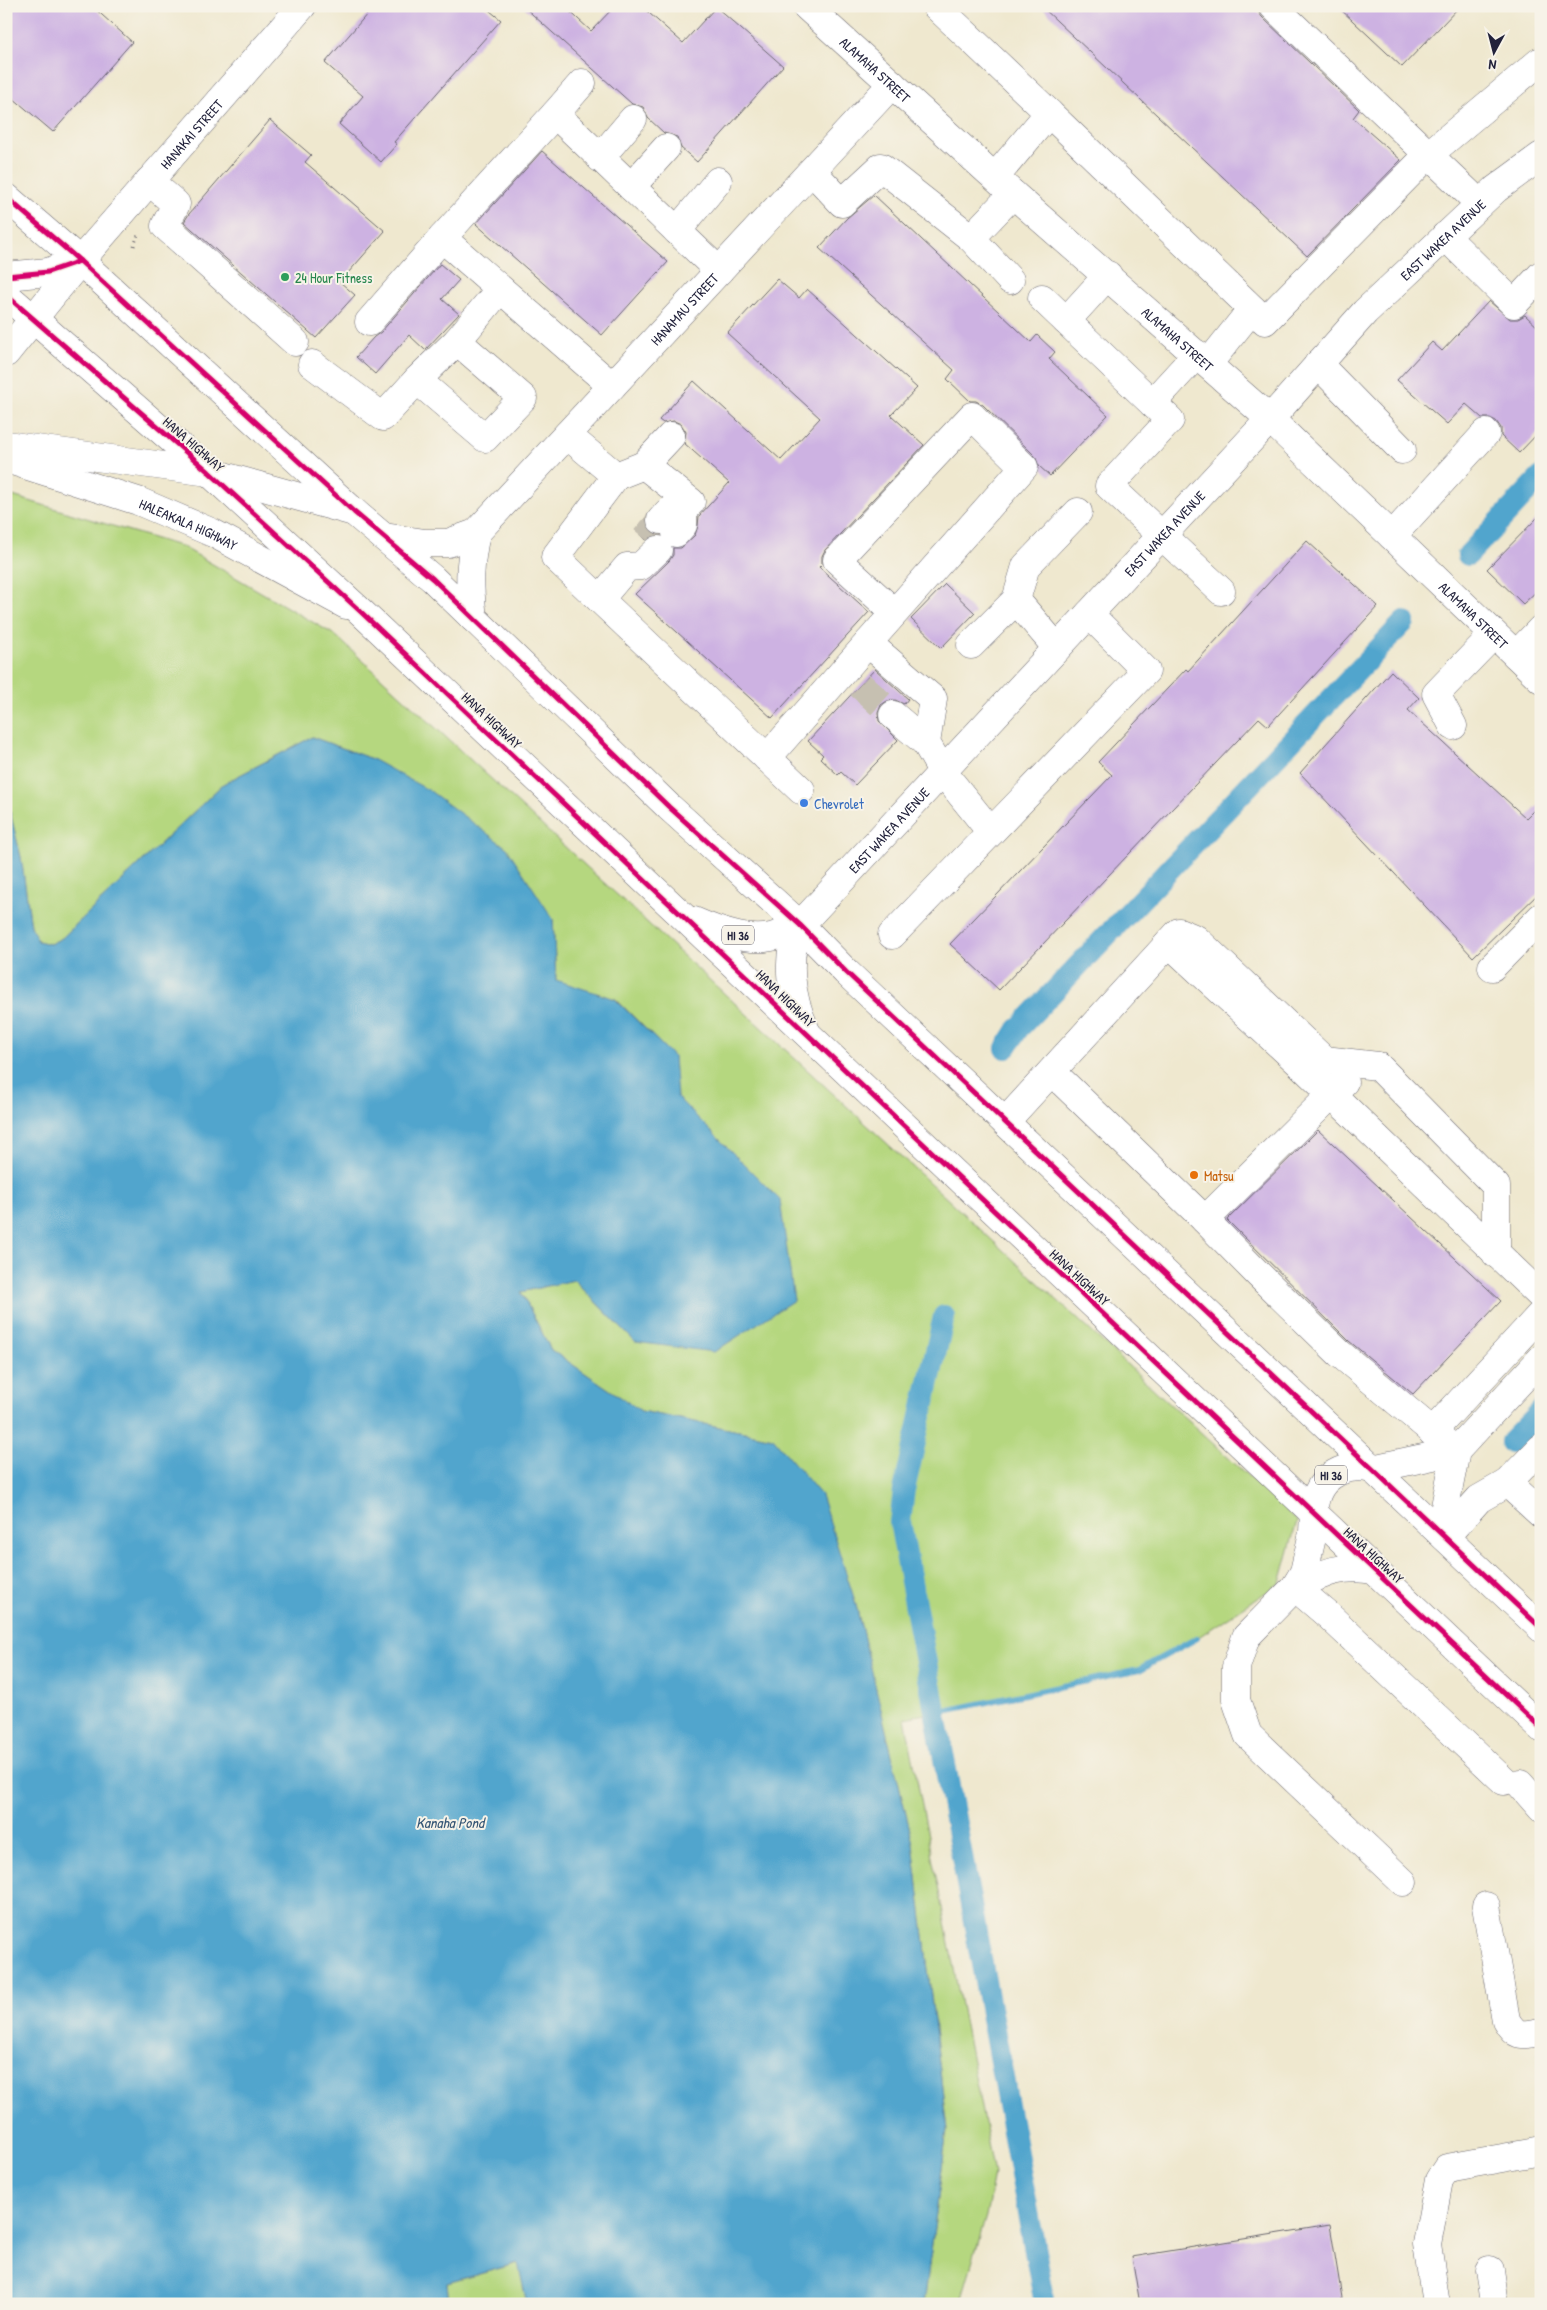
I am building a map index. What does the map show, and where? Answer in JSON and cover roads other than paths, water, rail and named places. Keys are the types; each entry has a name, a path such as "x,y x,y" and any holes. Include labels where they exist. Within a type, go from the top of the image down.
{"main road":[{"name":"HANAKAI STREET","path":"34,318 80,261 302,6"},
{"path":"936,6 1265,321 1428,155 1539,62"},
{"path":"1273,6 1480,204"},
{"name":"ALAMAHA STREET","path":"820,11 892,84 1270,419 1541,679"},
{"path":"369,322 582,82"},
{"name":"HANAMAU STREET","path":"384,537 424,542 448,542 476,533 892,84"},
{"path":"971,238 1049,113"},
{"path":"554,114 719,271"},
{"path":"600,158 634,119"},
{"path":"631,187 666,148"},
{"name":"EAST WAKEA AVENUE","path":"800,925 1270,419 1365,312 1496,189 1538,162"},
{"path":"812,171 842,203 881,167 971,238 1010,280"},
{"path":"149,181 176,204 166,226 295,342"},
{"path":"677,231 718,181"},
{"name":"HI 36","path":"6,197 80,261 354,512 433,579 669,807 800,925 846,972 1541,1628"},
{"path":"1445,236 1514,304 1541,275"},
{"path":"442,238 612,386"},
{"path":"6,276 48,272 80,261"},
{"path":"1066,321 1108,275"},
{"path":"312,364 383,417 457,341 500,289"},
{"name":"HANA HIGHWAY","path":"6,295 209,472 361,612 1541,1728"},
{"path":"1042,298 1170,420 1109,486 1221,592"},
{"path":"1152,403 1203,359 1252,309"},
{"path":"6,353 34,318"},
{"path":"417,380 485,438 523,398 457,341"},
{"path":"1318,364 1402,450"},
{"path":"767,758 852,678 868,643 1024,467 972,416 837,560 894,612"},
{"path":"1392,536 1486,433"},
{"path":"567,435 616,476"},
{"path":"671,436 644,465 616,476 555,557 801,790"},
{"path":"6,445 209,472 354,512"},
{"name":"HALEAKALA HIGHWAY","path":"6,459 138,501 205,530 361,612"},
{"path":"600,599 627,567 641,566 664,530 691,502 644,465"},
{"path":"972,645 1016,600 1026,566 1078,512"},
{"path":"473,618 469,582 470,562 476,533"},
{"path":"1016,600 1057,648"},
{"path":"892,935 1146,671 1089,614"},
{"path":"1516,655 1541,629"},
{"path":"1454,726 1436,694 1494,634"},
{"path":"868,643 932,699 926,743"},
{"path":"893,715 926,743 942,771 991,832"},
{"name":"HI 36","path":"678,911 713,929 748,937 771,937 800,925"},
{"path":"1492,967 1541,917"},
{"name":"HI 36","path":"800,925 794,938 791,970 796,1004 808,1035"},
{"path":"1005,1122 1179,932 1196,939 1324,1060 1378,1066 1496,1186 1496,1254"},
{"path":"1169,943 1332,1094 1541,1296"},
{"path":"1205,1220 1363,1063"},
{"path":"1052,1072 1339,1352 1456,1451"},
{"path":"1432,1432 1541,1314"},
{"path":"1442,1535 1456,1451 1541,1359"},
{"path":"1442,1535 1479,1499 1507,1483 1541,1448"},
{"path":"1372,1469 1456,1451"},
{"name":"HI 36","path":"1314,1513 1317,1493 1322,1484 1333,1474 1352,1467 1372,1469"},
{"path":"1507,1483 1541,1514"},
{"path":"1314,1513 1310,1553 1304,1572 1295,1587 1246,1637 1236,1667 1236,1700 1248,1735 1403,1882"},
{"path":"1295,1587 1337,1569 1356,1567 1374,1570"},
{"path":"1295,1587 1541,1808"},
{"path":"1486,1906 1506,2020 1511,2030 1520,2035 1541,2032"},
{"path":"1436,2304 1428,2244 1439,2180 1447,2168 1541,2151"},
{"path":"1490,2270 1495,2304"}],"water":[{"name":"Kanaha Pond","path":"312,737 372,759 430,791 507,848 553,919 556,980 615,999 674,1057 677,1097 780,1200 794,1300 714,1352 635,1342 574,1280 521,1292 551,1350 641,1411 773,1438 821,1495 855,1601 913,1843 947,2130 924,2304 527,2304 518,2263 447,2283 449,2304 6,2304 6,796 21,857 31,926 38,941 50,944 62,938 223,784"}],"waterway":[{"path":"1468,555 1541,477"},
{"path":"1006,1048 1018,1029 1404,622"},
{"path":"944,1316 904,1490 900,1522 1045,2304"},
{"path":"1511,1442 1541,1411"},
{"path":"935,1713 1139,1670 1197,1638"}],"tunnel":[{"path":"645,539 661,520"},
{"path":"860,685 893,715"}],"place":[{"name":"24 Hour Fitness","path":"285,277"},
{"name":"Chevrolet","path":"804,803"},
{"name":"Matsu","path":"1194,1175"}]}
